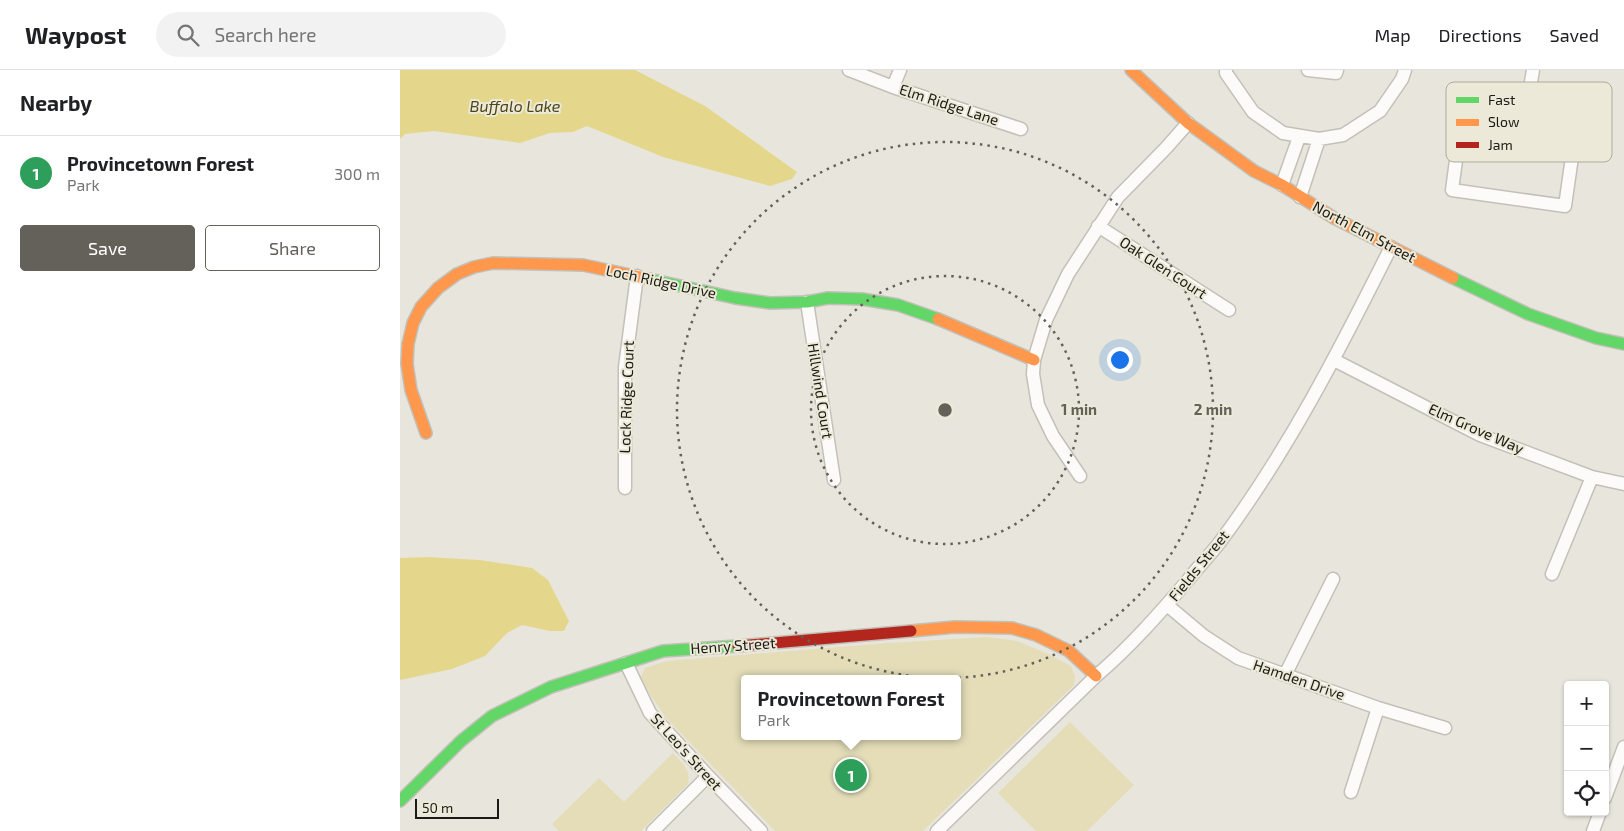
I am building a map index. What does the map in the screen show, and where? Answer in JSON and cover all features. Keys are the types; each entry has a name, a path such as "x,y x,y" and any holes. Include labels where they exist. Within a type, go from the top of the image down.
{"street":[{"name":"Elm Ridge Lane","path":"849,70 893,87 1021,128"},
{"path":"893,87 900,70"},
{"name":"North Elm Street","path":"1131,70 1188,123 1254,171 1282,185 1334,218 1391,248 1528,314 1596,338 1624,344"},
{"path":"1226,70 1226,74 1253,112 1283,133 1319,139 1343,135 1380,111 1402,79 1404,70"},
{"path":"1308,70 1336,73 1337,70"},
{"path":"1080,476 1053,436 1038,405 1033,374 1034,360 1046,320 1068,274 1118,197 1188,123"},
{"path":"1282,185 1299,137"},
{"path":"1300,197 1319,139"},
{"path":"1456,162 1452,190 1565,206 1571,162"},
{"name":"Oak Glen Court","path":"1098,226 1229,310"},
{"name":"Fields Street","path":"937,831 1118,656 1167,605 1219,543 1275,462 1334,360 1391,248"},
{"name":"Loch Ridge Drive","path":"426,432 411,390 407,364 408,344 413,323 421,307 438,288 457,274 474,267 493,263 583,265 735,298 770,303 807,302 828,298 862,299 898,306 944,321 1034,360"},
{"name":"Lock Ridge Court","path":"625,488 625,367 637,276"},
{"name":"Hillwind Court","path":"807,302 834,480"},
{"name":"Elm Grove Way","path":"1334,360 1480,435 1592,477 1624,484"},
{"path":"1552,574 1592,477"},
{"path":"1285,676 1333,579"},
{"name":"Hamden Drive","path":"1167,605 1204,636 1238,658 1378,708 1445,728"},
{"name":"Henry Street","path":"400,801 461,741 492,716 551,687 662,651 844,638 955,627 1012,628 1036,635 1069,651 1096,676"},
{"name":"St Leo's Street","path":"626,663 650,713 761,831"},
{"path":"1351,792 1378,708"},
{"path":"1609,787 1624,747"},
{"path":"653,831 708,776"},
{"path":"1593,831 1599,816"}],"shaded area":[{"path":"987,637 1017,641 1046,653 1071,666 1075,676 1074,685 923,831 775,831 666,718 650,694 641,677 645,668 667,661"},
{"path":"1070,722 1134,785 1087,831 1036,831 998,793"},
{"path":"673,753 687,770 688,784 641,831 559,831 552,824 599,778 624,802"}],"water":[{"name":"Buffalo Lake","path":"400,70 635,70 705,106 797,172 792,179 770,186 663,157 587,126 573,132 550,133 520,143 434,131 405,134 400,139"},
{"path":"428,557 480,560 532,568 548,580 569,621 564,631 550,631 522,625 507,633 485,656 452,669 400,680 400,558"}],"traffic: fast":[{"path":"1453,278 1528,314 1596,338 1624,344"},
{"path":"649,279 735,298 770,303 807,302 828,298 862,299 898,305 938,319"},
{"path":"400,801 461,741 492,716 551,687 663,651 738,646"}],"traffic: slow":[{"path":"1131,70 1188,123 1254,171 1282,185 1334,218 1453,278"},
{"path":"426,433 411,390 407,364 408,344 413,323 421,307 438,288 457,274 474,267 493,263 583,265 649,279"},
{"path":"938,319 1034,360"},
{"path":"911,631 955,627 1012,628 1036,635 1069,651 1096,676"}],"traffic: jam":[{"path":"738,646 911,631"}],"place":[{"name":"Provincetown Forest","path":"851,775"}]}
